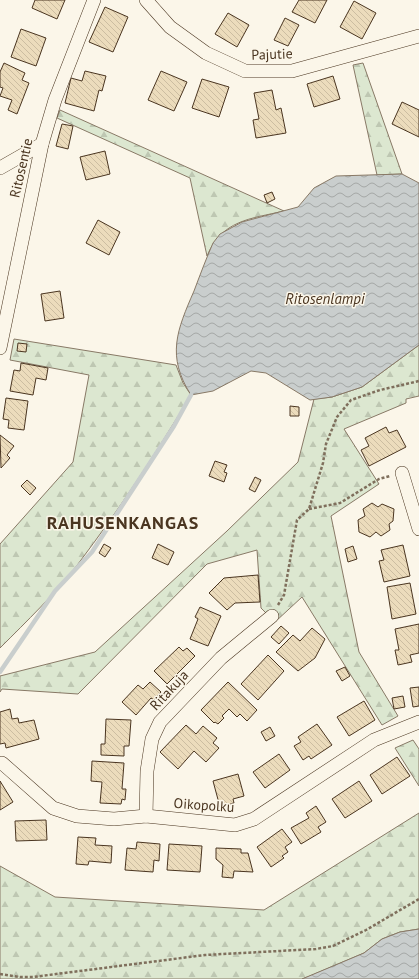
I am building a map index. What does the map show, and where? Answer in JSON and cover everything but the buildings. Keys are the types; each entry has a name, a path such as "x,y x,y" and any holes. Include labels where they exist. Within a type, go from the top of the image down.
{"street":[{"name":"Ritosentie","path":"0,348 42,144 55,100 94,0"},
{"name":"Pajutie","path":"146,0 170,27 206,53 245,71 292,71 419,36"},
{"path":"0,168 42,144"},
{"path":"402,473 419,529"},
{"name":"Ritakuja","path":"146,816 147,772 152,739 160,722 221,658 272,616"},
{"name":"Oikopolku","path":"2,763 54,808 77,816 114,819 146,816 235,824 254,819 374,740 419,722"}],"path":[{"path":"272,616 284,595 298,520 309,509 323,463 326,444 337,417 351,400 380,390 419,381"},
{"path":"309,509 340,503 378,479 402,473"},
{"path":"0,974 33,977 205,955 316,949 333,946 366,930 419,899"}],"green space":[{"path":"363,63 402,174 377,175 353,65"},
{"path":"60,110 284,211 249,219 229,228 213,244 207,256 190,178 57,118"},
{"path":"14,339 176,365 183,383 191,395 137,481 78,564 50,597 0,648 0,544 73,462 89,375 10,360"},
{"path":"419,345 419,396 406,399 406,403 344,429 379,484 331,516 359,652 398,716 382,725 302,597 275,622 261,608 257,550 207,564 78,694 2,689 0,692 0,676 95,652 227,531 298,462 314,399 332,397 362,387"},
{"path":"413,740 419,749 419,786 395,748"},
{"path":"419,813 419,929 400,932 382,939 364,953 310,976 302,979 0,979 0,866 55,897 264,910"}],"water":[{"name":"Ritosenlampi","path":"402,174 419,183 419,345 362,387 332,397 310,400 266,373 251,371 213,391 191,395 183,381 176,355 179,331 205,261 213,243 220,234 242,222 298,207 314,188 336,176"},
{"path":"419,929 419,979 302,979 364,953 382,939 400,932"}],"waterway":[{"path":"0,672 55,591 92,552 174,426 191,395"}],"district":[{"name":"RAHUSENKANGAS","path":"123,522"}]}
